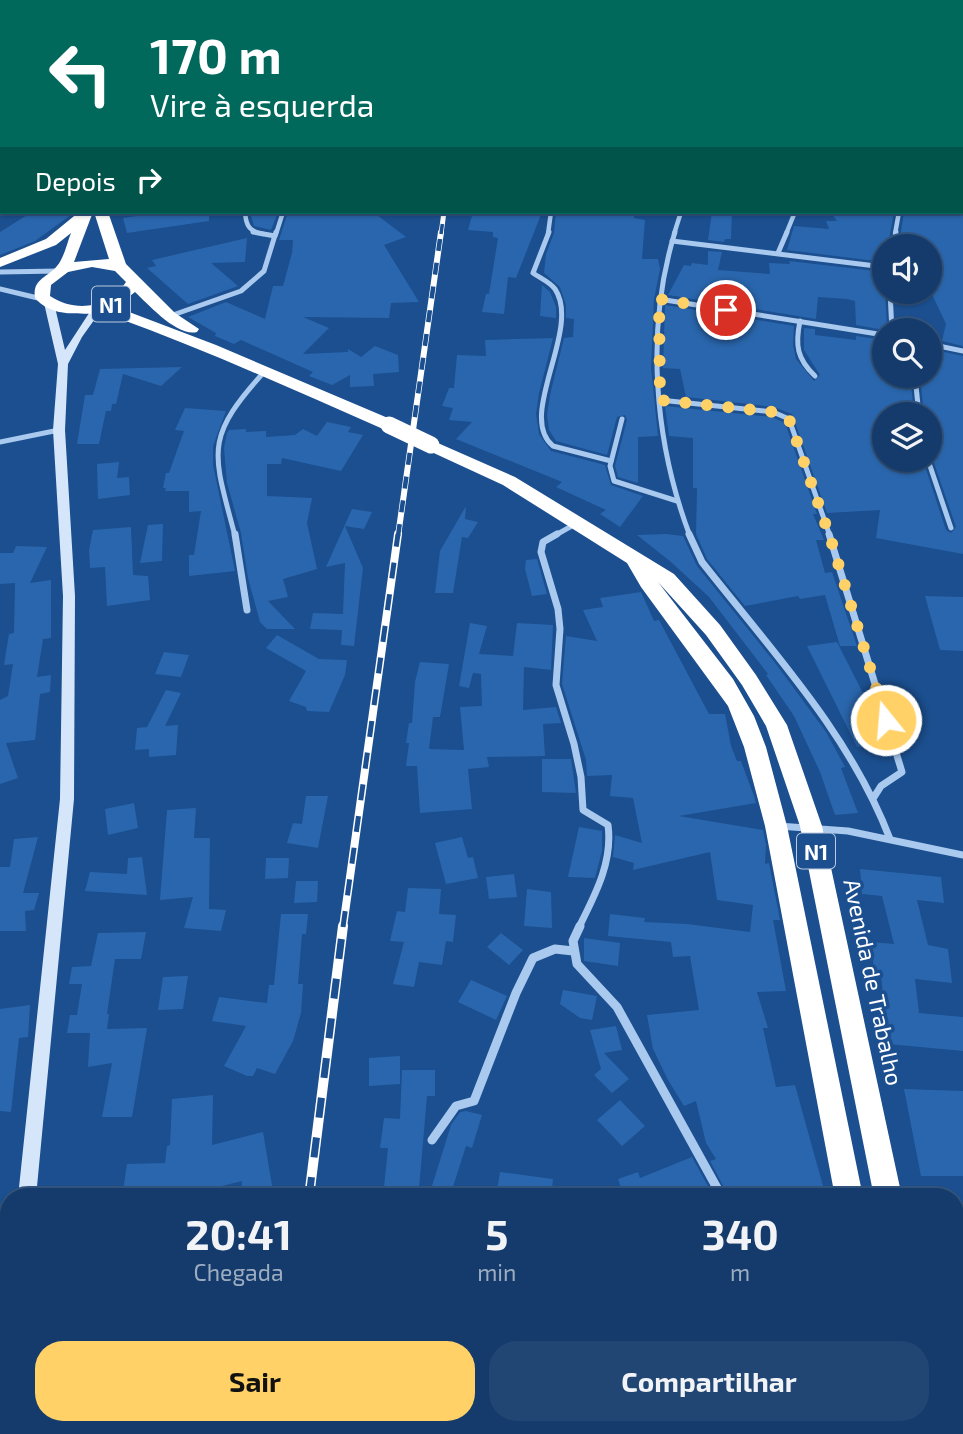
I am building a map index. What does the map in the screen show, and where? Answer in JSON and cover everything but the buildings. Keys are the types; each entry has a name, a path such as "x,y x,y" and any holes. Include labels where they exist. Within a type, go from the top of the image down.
{"highway":[{"path":"0,263 51,242 85,214"},
{"name":"N1","path":"61,270 86,214"},
{"name":"N1","path":"102,214 120,266"},
{"name":"N1","path":"133,282 122,298 99,308 75,311 47,302 42,292 43,285 61,270 93,262 120,266 129,273 133,282 170,316 242,360"},
{"name":"N1","path":"99,308 157,326 242,360 431,444 509,481 633,559 650,587 706,656 738,706 760,766 776,826 847,1188"},
{"name":"Avenida de Trabalho","path":"633,559 667,579 713,630 749,680 776,725 811,826 886,1188"},
{"path":"821,1056 859,1056"}],"street":[{"path":"245,214 246,225 252,232 275,236"},
{"path":"170,316 241,290 264,271 282,214"},
{"path":"551,214 548,238 533,273 556,289 561,307 558,342 544,397 545,431 549,442 557,448 611,461"},
{"path":"680,214 659,299 660,400 677,501 693,546 702,562 830,724 874,797 890,839"},
{"path":"778,253 794,214"},
{"path":"895,234 899,214"},
{"path":"672,242 872,265"},
{"path":"0,272 61,270"},
{"path":"0,289 47,302 63,364 59,430 69,596 67,799 27,1188"},
{"path":"659,299 872,333"},
{"path":"63,364 77,337 99,308"},
{"path":"800,321 795,347 801,363 815,376"},
{"path":"942,347 963,351"},
{"path":"247,610 235,536 218,473 217,457 225,421 236,402 265,371"},
{"path":"660,400 774,412 789,419 831,540 902,772 881,786 874,797"},
{"path":"622,419 611,461 614,481 677,501"},
{"path":"0,442 59,430"},
{"path":"932,472 951,528"},
{"path":"578,522 543,542 541,546 558,609 560,629 556,685 574,744 581,777 581,802 583,810 608,825 611,835 605,866 573,941 573,951 578,964 617,1007 717,1188"},
{"path":"776,826 811,826 963,855"},
{"path":"432,1140 456,1106 474,1101 494,1059 506,1016 533,958 555,949 573,951"}],"railway":[{"path":"441,234 444,214"},
{"path":"398,536 441,232"},
{"path":"343,927 398,534"},
{"path":"310,1188 343,926"}],"route":[{"path":"726,310 659,299 660,400 774,412 789,419 831,540 886,720"}]}
